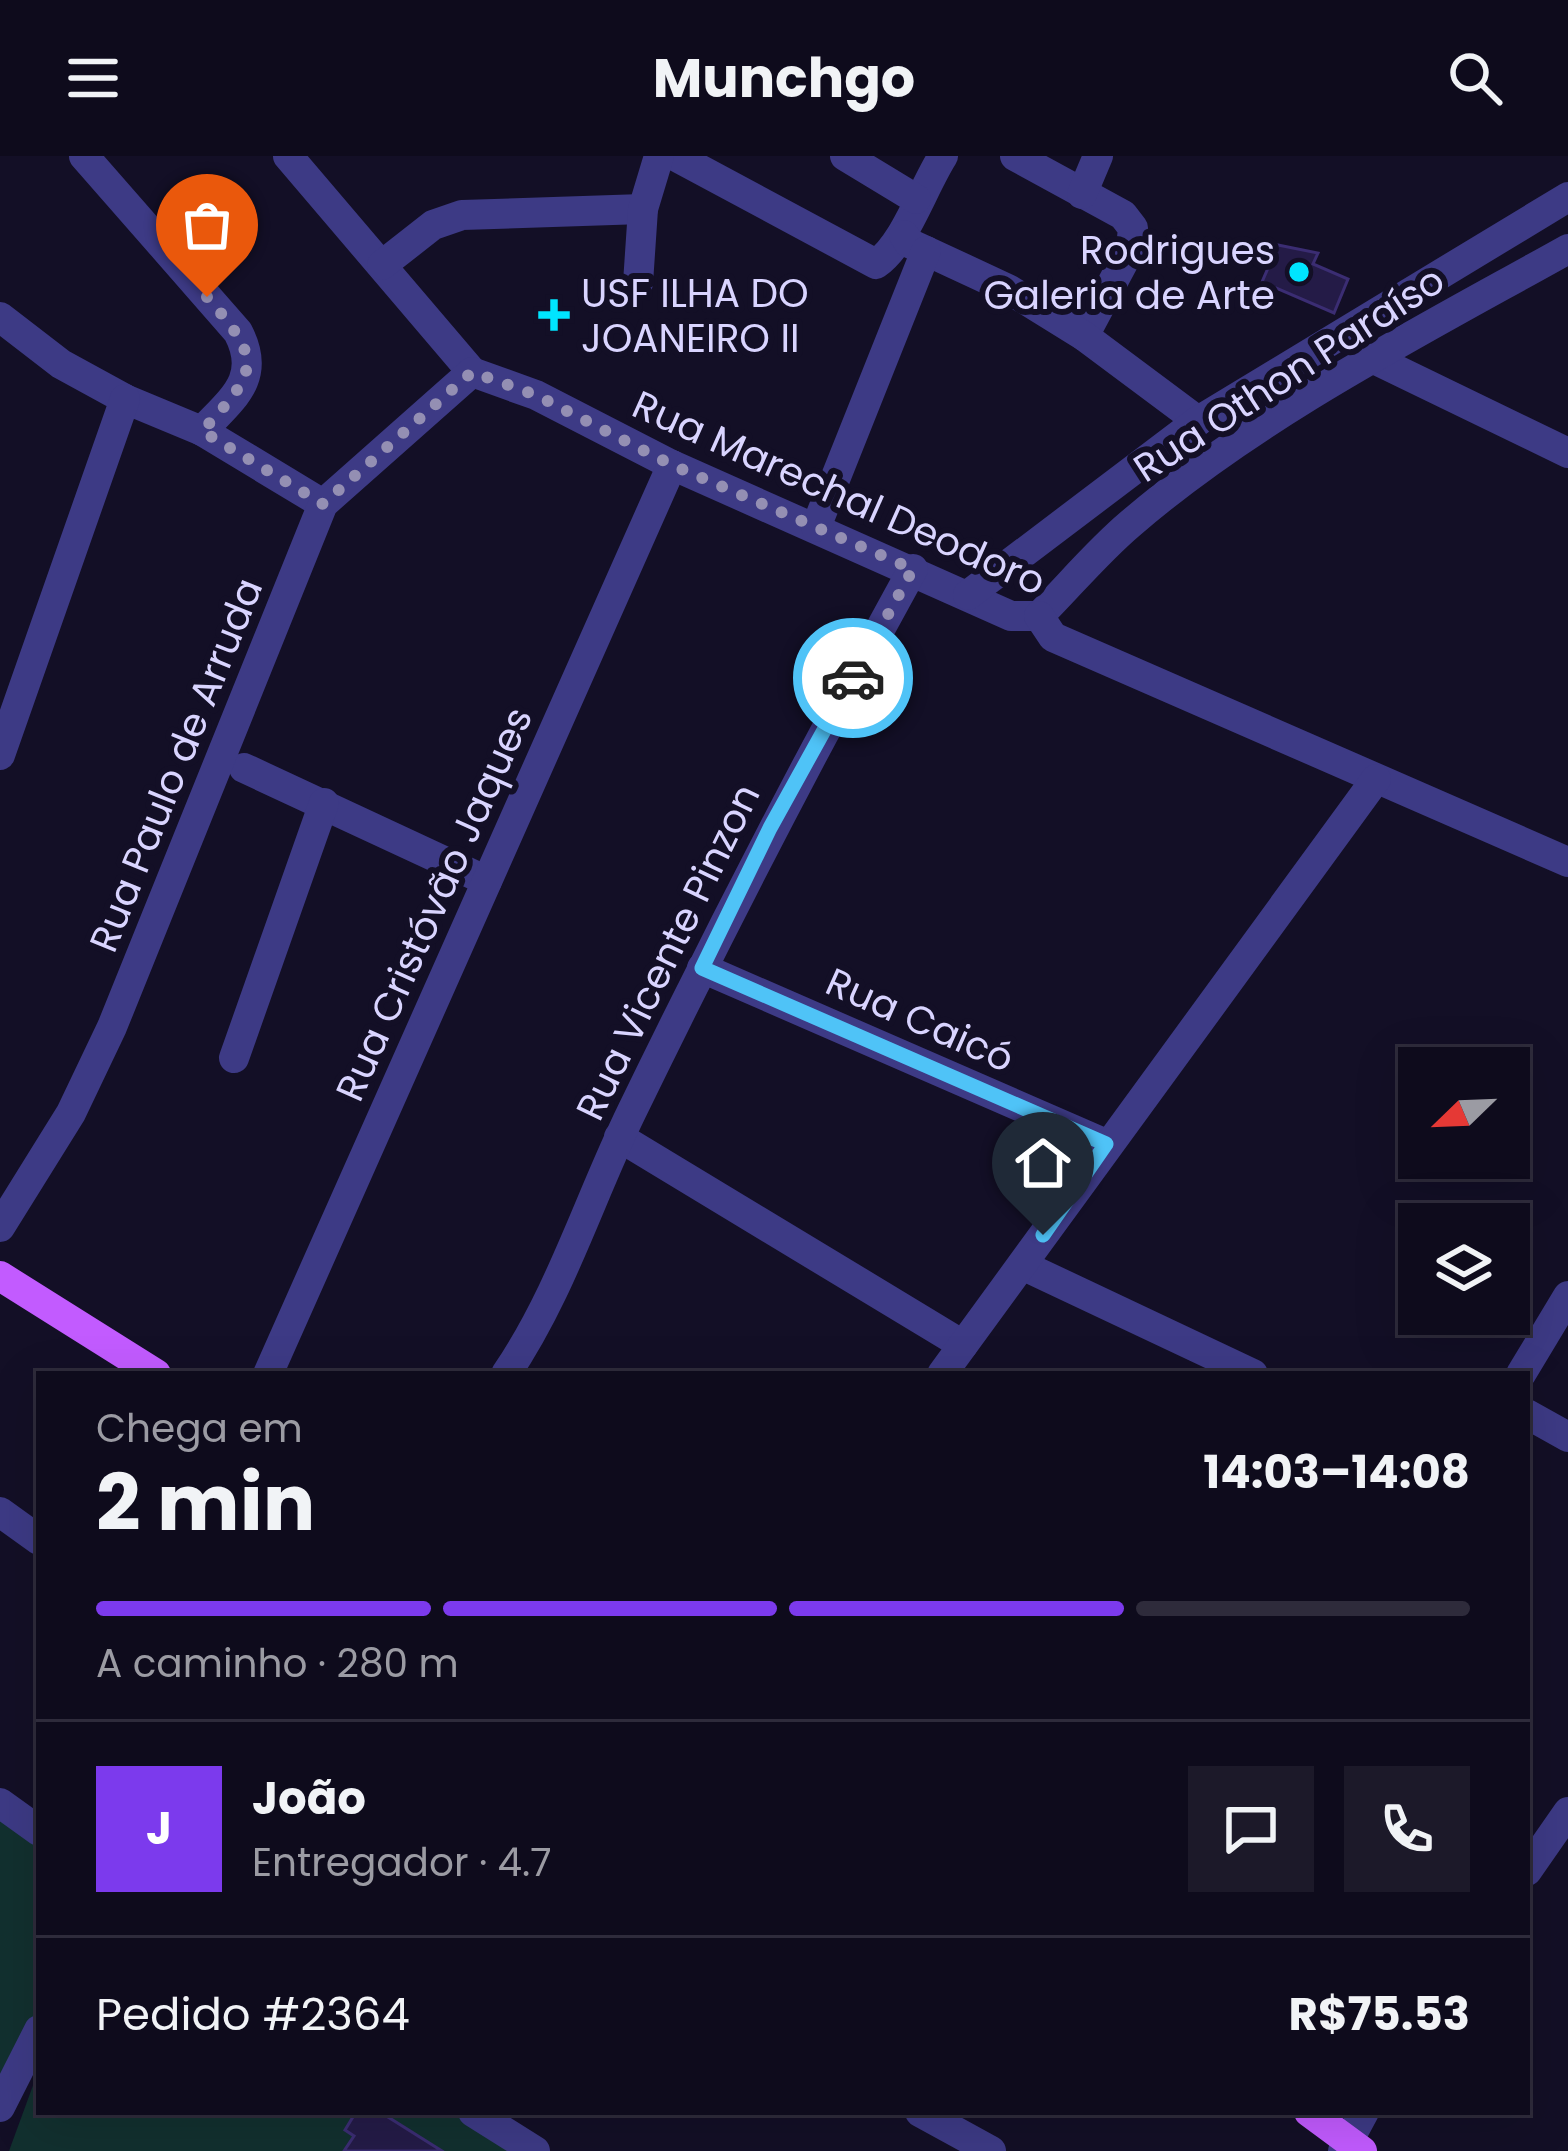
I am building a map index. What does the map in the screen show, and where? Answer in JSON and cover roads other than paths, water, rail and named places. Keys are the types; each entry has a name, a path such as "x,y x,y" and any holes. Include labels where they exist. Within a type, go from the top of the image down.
{"main road":[{"path":"0,1276 151,1371"},
{"path":"1312,2115 1351,2148"}],"street":[{"path":"84,156 238,332 249,354 245,386 202,431"},
{"path":"287,156 472,372"},
{"path":"638,283 643,209 659,156"},
{"path":"676,156 869,264 915,243"},
{"path":"845,156 916,199"},
{"path":"816,527 915,243 916,199 943,156"},
{"path":"1015,156 1123,215 1133,229 1131,248 1084,336"},
{"path":"1082,194 1098,156"},
{"name":"Rua Othon Paraíso","path":"968,595 1198,421 1568,197"},
{"path":"382,265 433,224 462,215 643,209"},
{"path":"915,243 1008,289 1084,336 1198,421"},
{"name":"Rua Othon Paraíso","path":"1039,616 1128,525 1188,479 1372,358 1568,249"},
{"path":"0,317 61,364 125,399 202,431 323,504"},
{"path":"1372,358 1568,453"},
{"name":"Rua Marechal Deodoro","path":"472,372 536,395 672,465 1011,616 1039,616 1053,637 1568,862"},
{"name":"Rua Paulo de Arruda","path":"0,1227 71,1113 112,1027 323,504 472,372"},
{"path":"0,755 125,399"},
{"name":"Rua Cristóvão Jaques","path":"269,1371 672,465"},
{"path":"1021,554 1020,566 1034,583 1048,589 1068,586"},
{"name":"Rua Vicente Pinzon","path":"508,1371 568,1258 619,1137 770,828 913,569"},
{"path":"244,768 487,880"},
{"path":"944,1371 1376,779"},
{"path":"234,1058 324,803"},
{"name":"Rua Caicó","path":"702,968 1106,1144"},
{"path":"619,1137 963,1345"},
{"path":"1022,1265 1247,1371"},
{"path":"1523,1371 1568,1296"},
{"path":"1530,1416 1568,1437"},
{"path":"0,1512 36,1538"},
{"path":"0,1803 36,1829"},
{"path":"1530,1867 1568,1811"},
{"path":"0,2107 36,2036"},
{"path":"477,2115 535,2151"},
{"path":"925,2115 991,2151"},
{"path":"1351,2148 1363,2115"}],"place":[{"name":"Rodrigues Galeria de Arte","path":"1299,272"},
{"name":"USF ILHA DO JOANEIRO II","path":"554,315"}]}
